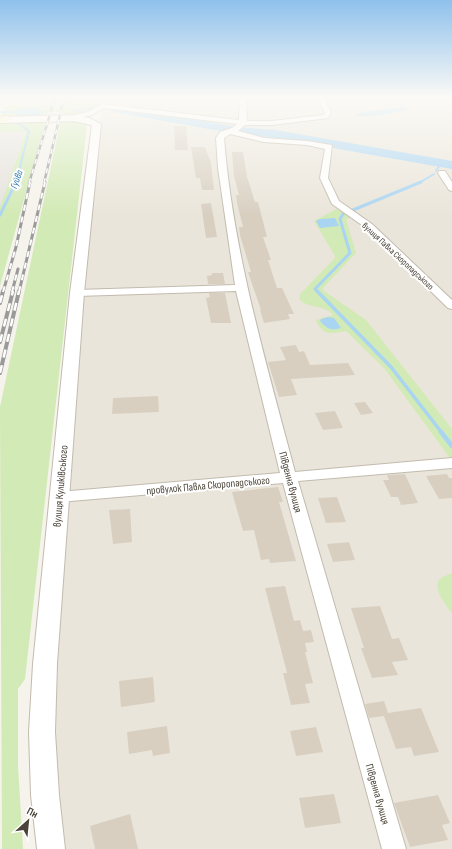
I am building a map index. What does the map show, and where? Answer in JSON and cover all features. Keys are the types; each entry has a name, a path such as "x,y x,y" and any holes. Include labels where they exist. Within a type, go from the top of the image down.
{"street":[{"name":"вулиця Куликівського","path":"51,849 45,795 43,716 47,632 77,293 97,138"},
{"name":"Південна вулиця","path":"220,138 221,161 241,288 289,478 394,849"},
{"name":"вулиця Павла Скоропадського","path":"259,138 264,140 307,143 329,147 324,178 335,202 340,207 369,226 452,306"},
{"path":"442,173 452,188"},
{"path":"77,293 241,288"},
{"name":"провулок Павла Скоропадського","path":"59,497 452,463"}],"shaded area":[{"path":"0,138 24,138 1,207"},
{"path":"96,138 452,138 452,849 51,849 45,795"}],"green space":[{"path":"24,138 41,138 0,286 0,207"},
{"path":"57,138 86,138 25,679 18,689 18,766 23,849 2,849 0,407"},
{"path":"340,207 354,216 346,219 356,253 323,288 324,291 366,320 452,429 452,461 384,368 346,331 328,333 322,329 316,320 333,315 325,309 307,304 299,299 300,294 334,259 335,256 314,221"},
{"path":"452,573 452,614 441,597 437,587 440,579"}],"water":[{"path":"335,218 339,226 320,228 316,221 320,219"},
{"path":"328,317 334,318 341,328 329,329 320,321 321,319"}],"building":[{"path":"174,138 187,138 188,150 175,150"},
{"path":"191,147 205,147 211,163 214,190 202,190 200,178 196,178"},
{"path":"232,152 243,152 247,177 255,202 258,202 267,237 263,237 271,260 268,260 277,288 282,288 294,314 288,314 290,319 264,323 248,272 251,272 240,235 239,227 243,227 237,203 236,195 239,195 234,176"},
{"path":"211,203 217,237 206,238 201,204"},
{"path":"212,273 223,273 225,284 208,284 207,276 212,275"},
{"path":"209,293 225,293 231,323 211,323 206,298 210,297"},
{"path":"296,345 299,352 304,351 310,365 348,363 355,375 291,379 297,395 279,397 268,362 286,360 280,347"},
{"path":"158,396 159,412 112,414 113,398"},
{"path":"365,402 373,413 361,415 354,403"},
{"path":"335,411 343,428 323,430 315,413"},
{"path":"405,474 418,503 401,505 398,497 391,497 383,480 389,480 387,475"},
{"path":"447,474 449,478 452,478 452,498 439,499 426,476"},
{"path":"278,487 283,502 279,502 296,561 270,563 269,559 261,560 254,530 243,531 232,492"},
{"path":"337,497 346,522 326,523 318,498"},
{"path":"130,509 132,542 113,544 109,510"},
{"path":"349,542 355,560 333,562 327,544"},
{"path":"285,586 294,621 300,620 303,631 311,630 314,642 305,643 307,652 305,652 313,683 305,684 310,703 291,705 283,673 287,673 265,588"},
{"path":"380,606 392,639 399,638 408,660 392,662 398,675 372,678 361,648 364,648 351,608"},
{"path":"153,677 155,702 121,707 119,681"},
{"path":"384,701 388,713 421,708 439,752 414,756 411,747 396,749 384,716 369,718 365,704"},
{"path":"167,726 170,753 153,756 152,750 129,754 127,732"},
{"path":"316,727 323,752 296,756 290,731"},
{"path":"334,794 341,823 305,828 299,798"},
{"path":"438,795 450,823 442,825 448,840 410,847 394,803"},
{"path":"130,814 138,849 95,849 90,826"}],"waterway":[{"name":"Гуйва","path":"16,183 27,138"},
{"name":"Гуйва","path":"297,138 452,165"},
{"path":"436,171 441,163"},
{"path":"420,182 434,174"},
{"name":"Гуйва","path":"0,215 16,182"},
{"path":"353,210 420,182"},
{"path":"317,291 315,289 350,253 340,219 343,214"},
{"path":"317,291 391,367 442,433"},
{"path":"441,432 452,446"}],"railway":[{"path":"29,183 43,138"},
{"path":"44,183 55,138"},
{"path":"3,292 16,247 30,182"},
{"path":"19,292 45,182"},
{"path":"12,292 18,269"},
{"path":"0,303 3,291"},
{"path":"0,342 13,291"},
{"path":"0,373 19,291"}]}
